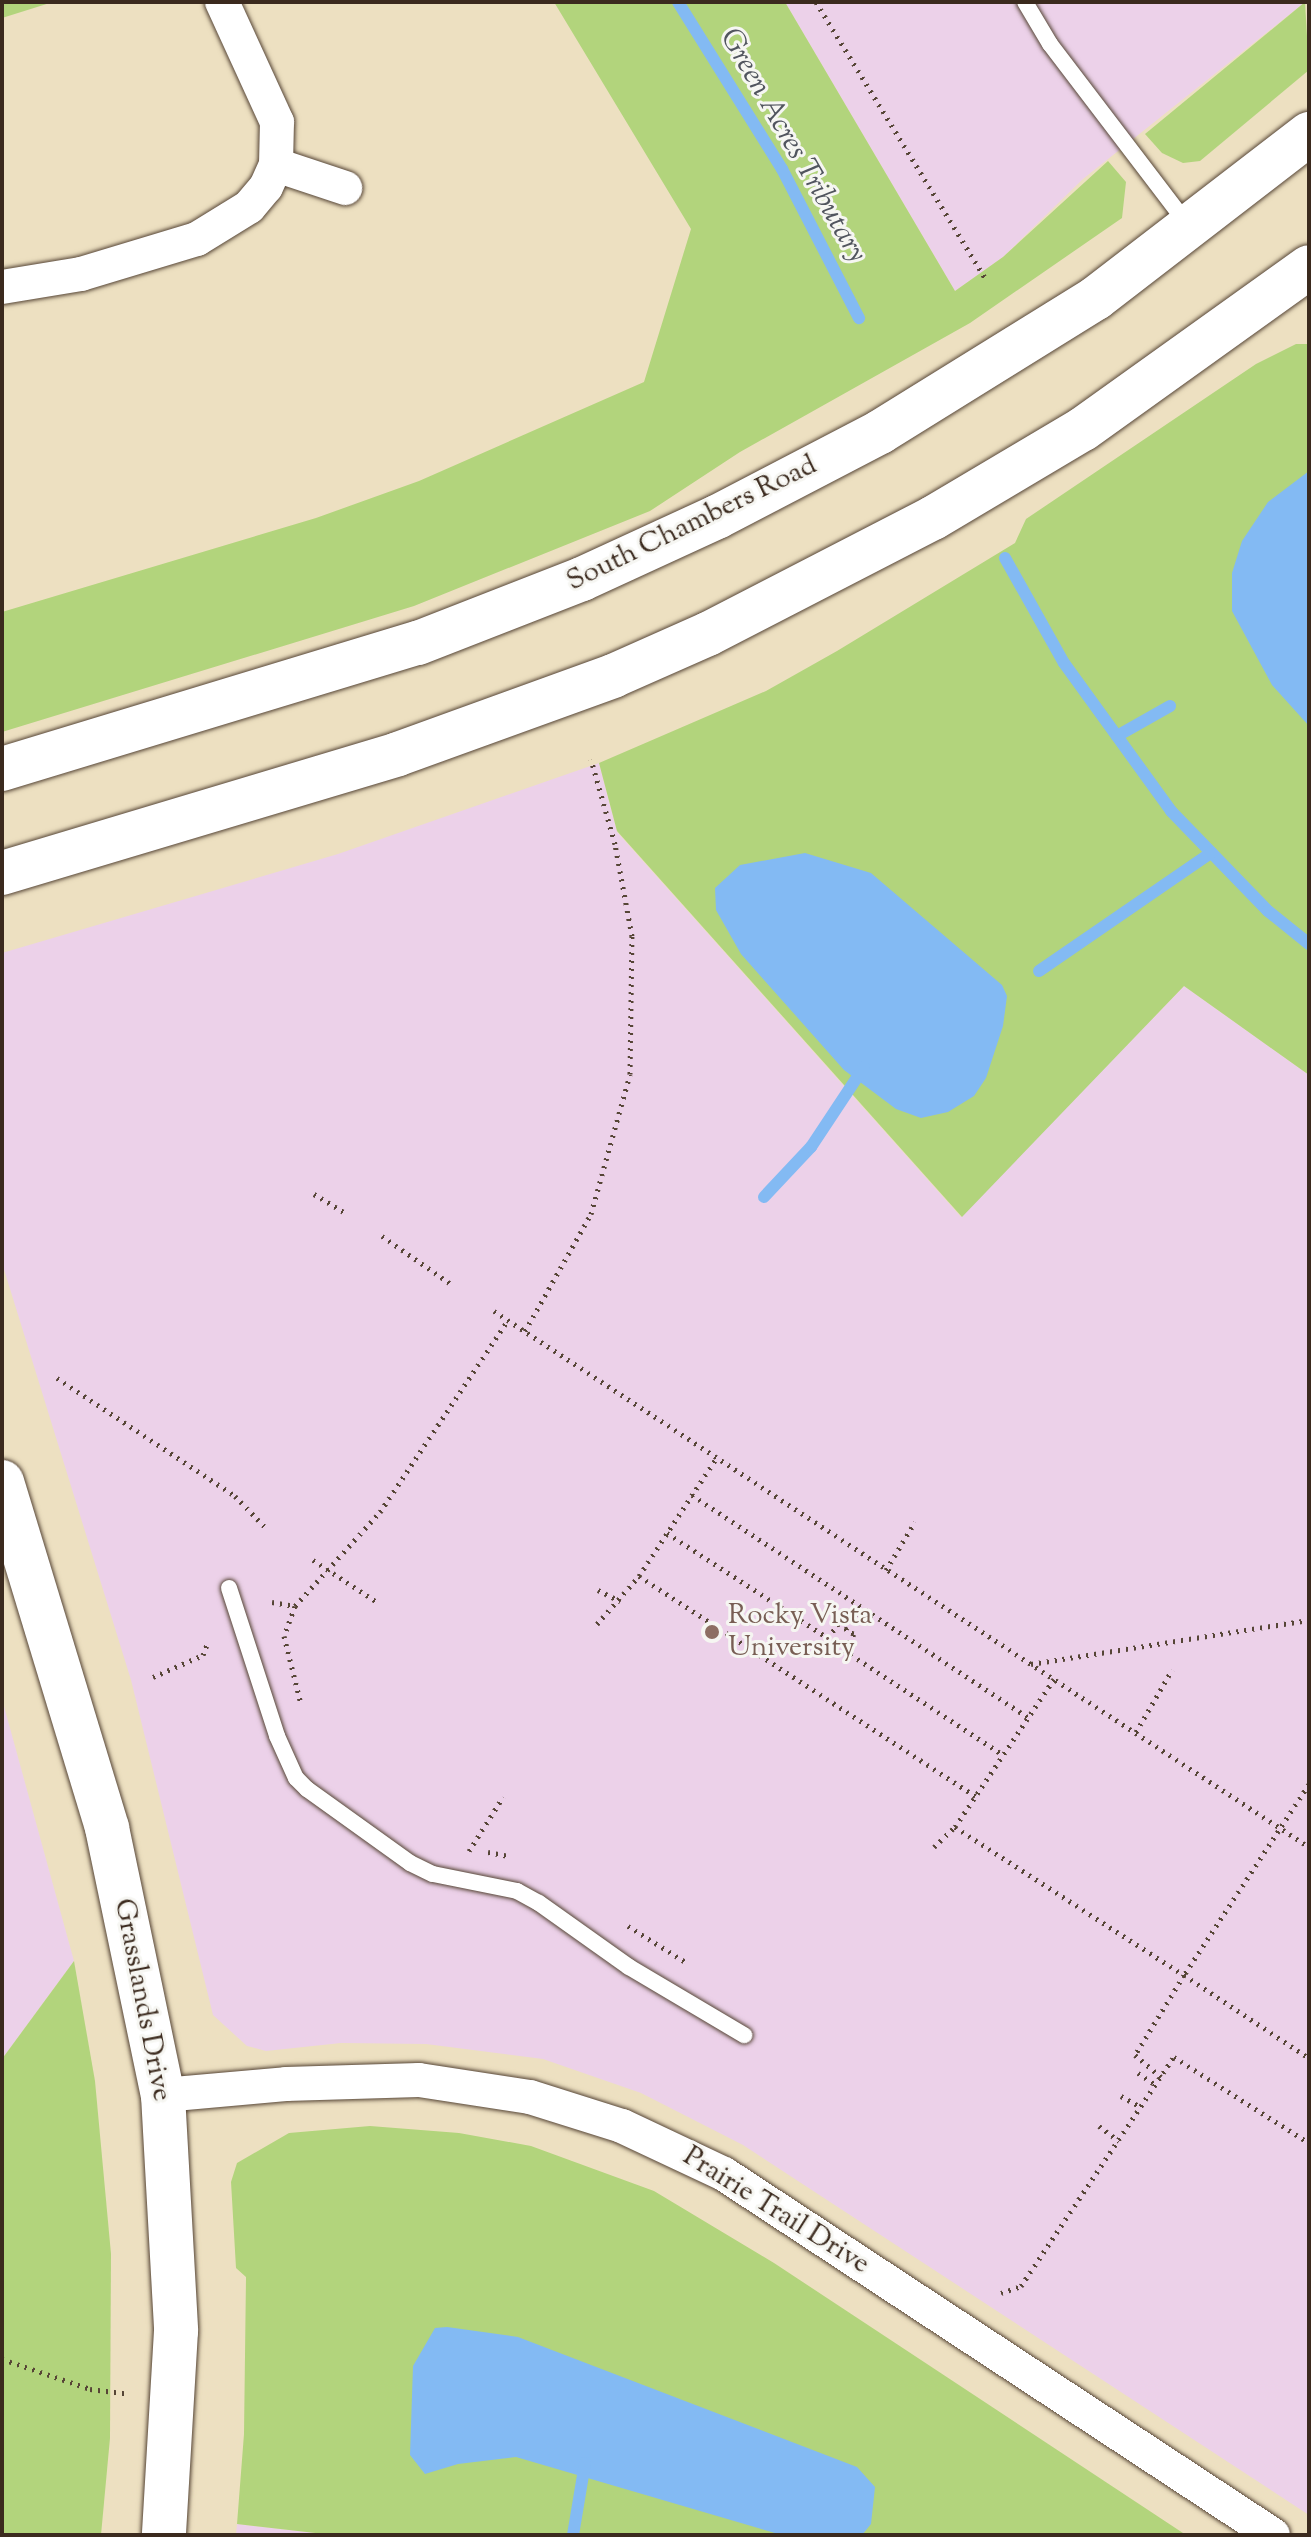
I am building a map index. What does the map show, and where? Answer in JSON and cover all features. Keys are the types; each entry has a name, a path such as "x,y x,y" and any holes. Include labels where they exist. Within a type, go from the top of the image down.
{"main road":[{"name":"South Chambers Road","path":"2,769 418,643 666,540 880,432 1096,298 1191,228 1309,134"},
{"path":"2,873 398,754 613,676 708,634 920,525 1046,451 1202,347 1309,267"},
{"name":"Grasslands Drive","path":"2,1482 107,1828 163,2095 175,2281 173,2401 164,2535"}],"street":[{"path":"2,287 81,274 197,239 249,207 276,165 279,143 270,103 222,2"},
{"path":"276,165 345,188"},
{"name":"Prairie Trail Drive","path":"163,2095 286,2084 419,2080 530,2097 655,2139 780,2209 1273,2535"}],"lane":[{"path":"1025,2 1050,44 1191,228"},
{"path":"229,1588 277,1736 307,1789 410,1863 433,1874 517,1891 539,1903 629,1967 744,2035"}],"path":[{"path":"816,2 986,279"},
{"path":"525,1331 591,1214 630,1074 632,936 615,844 591,759"},
{"path":"314,1194 344,1212"},
{"path":"382,1236 451,1284"},
{"path":"494,1311 1309,1847"},
{"path":"305,1716 284,1636 295,1606 330,1571 401,1482 508,1320"},
{"path":"57,1378 235,1496 267,1529"},
{"path":"597,1624 639,1576 716,1459"},
{"path":"692,1495 1028,1717"},
{"path":"886,1570 915,1522"},
{"path":"667,1533 828,1638 838,1624 854,1634 844,1650 1003,1755"},
{"path":"313,1560 377,1602"},
{"path":"639,1576 975,1796"},
{"path":"598,1590 620,1601"},
{"path":"272,1602 295,1606"},
{"path":"846,1629 861,1606"},
{"path":"1030,1664 1309,1620"},
{"path":"153,1677 203,1655 208,1642"},
{"path":"1136,1732 1172,1670"},
{"path":"934,1847 955,1827 1054,1679"},
{"path":"1161,2077 1135,2055 1309,1784"},
{"path":"469,1851 503,1797"},
{"path":"955,1827 1309,2058"},
{"path":"457,1850 520,1860"},
{"path":"620,1921 700,1971"},
{"path":"1001,2293 1021,2286 1174,2057 1309,2143"},
{"path":"1138,2073 1156,2085"},
{"path":"1121,2096 1141,2107"},
{"path":"1099,2126 1119,2141"},
{"path":"2,2359 90,2389 173,2401"}],"shaded area":[{"path":"785,2 1305,2 1083,179 1003,257 955,291"},
{"name":"Rocky Vista University","path":"599,763 617,832 961,1217 1184,986 1309,1075 1309,2515 743,2145 641,2093 543,2059 426,2044 341,2043 266,2051 247,2046 213,2015 131,1680 2,1263 2,953 338,854"},
{"path":"2,1699 74,1961 2,2059"},
{"path":"237,2524 333,2535 236,2535"}],"green space":[{"path":"2,2 53,2 2,18"},
{"path":"554,2 785,2 955,291 1003,257 1108,161 1126,182 1122,218 970,323 740,452 650,511 414,606 2,732 2,612 316,518 419,481 644,382 691,229"},
{"path":"1305,2 1309,70 1200,161 1183,163 1162,153 1145,134"},
{"path":"1296,344 1309,344 1309,1075 1184,986 962,1217 617,831 599,763 766,691 837,651 1015,543 1026,519 1256,364"},
{"path":"74,1961 95,2081 111,2254 110,2438 101,2535 2,2535 2,2059"},
{"path":"370,2126 459,2133 531,2146 654,2191 774,2263 1186,2535 333,2535 237,2524 244,2434 246,2277 236,2268 231,2182 237,2163 289,2133"}],"water":[{"path":"1309,471 1309,726 1272,685 1232,611 1232,573 1242,541 1268,502"},
{"path":"805,853 871,873 1002,985 1007,996 1003,1026 986,1078 974,1096 948,1112 921,1118 896,1109 844,1070 741,954 716,910 715,888 740,865"},
{"path":"435,2328 518,2337 857,2467 875,2487 871,2524 862,2535 782,2535 516,2457 458,2464 425,2474 410,2455 413,2366"}],"waterway":[{"name":"Green Acres Tributary","path":"678,2 782,169 859,318"},
{"name":"Green Acres Tributary","path":"1005,558 1064,663 1171,811 1268,911 1309,944"},
{"path":"1117,736 1170,706"},
{"path":"1039,971 1211,853"},
{"path":"764,1197 811,1147 864,1067"},
{"path":"573,2535 585,2463"}],"place":[{"name":"Rocky Vista University","path":"712,1632"}]}
